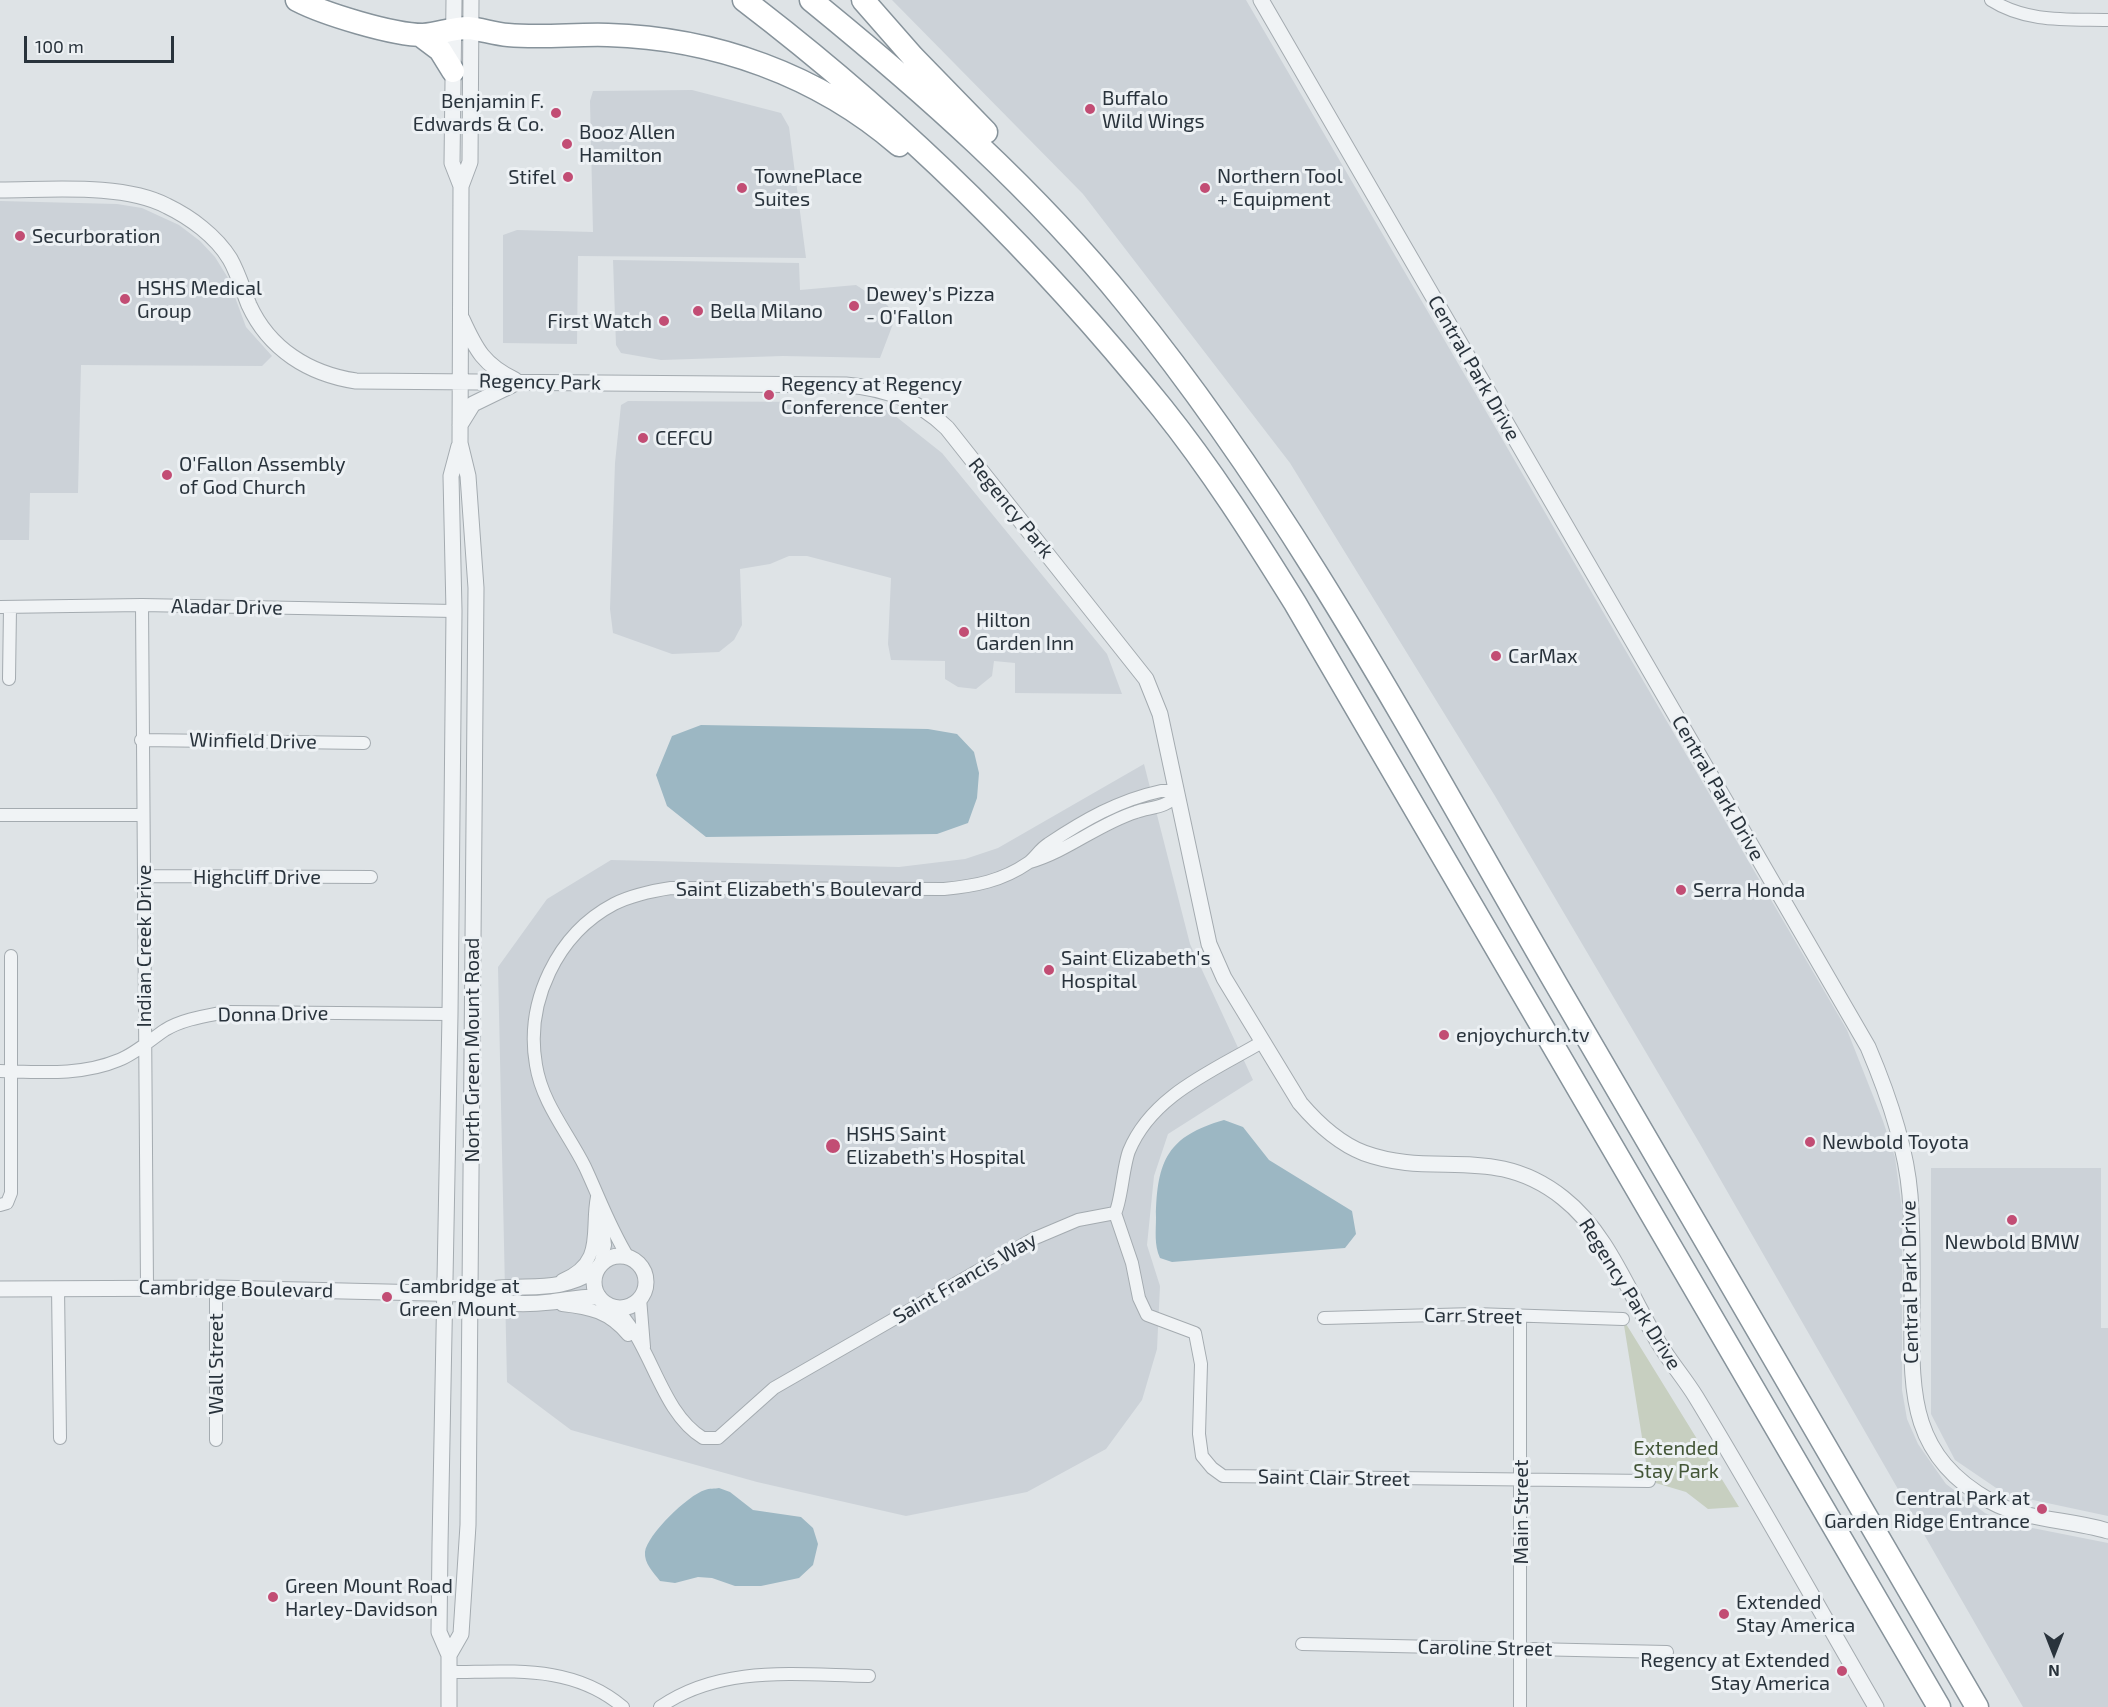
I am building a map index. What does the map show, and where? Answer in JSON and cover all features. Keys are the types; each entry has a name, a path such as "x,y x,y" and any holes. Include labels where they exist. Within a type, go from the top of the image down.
{"highway":[{"path":"297,0 345,19 420,35 463,28 508,35 609,35 702,45 752,61 801,80 889,136 1009,247 1034,262"},
{"path":"744,0 819,58 908,135 1020,243 1163,409 1254,536 1290,593 1939,1707"},
{"path":"811,0 906,79 980,146 1124,300 1223,432 1311,567 1977,1707"},
{"path":"863,0 913,57 1007,154 1109,271 1124,300"},
{"path":"420,35 440,50 453,71"}],"street":[{"name":"North Green Mount Road","path":"449,1655 461,1634 466,1560 471,1294 476,588 468,476 460,443 461,186 470,162 463,28 454,0"},
{"name":"North Green Mount Road","path":"461,186 452,163 453,71 471,0"},
{"name":"Central Park Drive","path":"1261,0 1868,1047 1893,1116 1910,1192 1911,1371 1913,1397 1928,1440 1939,1459 1956,1477 1990,1501 2009,1510 2108,1531"},
{"path":"1991,0 2049,20 2108,20"},
{"name":"Regency Park","path":"0,190 111,192 151,199 167,205 193,221 225,251 260,324 273,341 310,369 333,378 356,381 846,385 870,387 915,403 947,428 1135,662 1156,703 1209,944 1224,978 1262,1042"},
{"path":"460,314 473,344 483,358 495,370 520,382"},
{"path":"460,425 473,404 491,393 520,382"},
{"name":"North Green Mount Road","path":"449,1707 449,1655 439,1632 450,1014 454,611 451,476 460,443"},
{"name":"Aladar Drive","path":"5,607 142,605 454,611"},
{"name":"Indian Creek Drive","path":"142,605 141,740 147,1287"},
{"path":"5,607 9,679"},
{"name":"Winfield Drive","path":"141,740 364,743"},
{"name":"Saint Elizabeth's Boulevard","path":"628,1257 584,1166 543,1090 536,1065 535,1020 547,977 568,942 598,914 630,897 671,888 966,887 1003,877 1030,862 1044,846 1110,807 1161,791 1177,794"},
{"path":"0,815 142,815"},
{"name":"Highcliff Drive","path":"144,876 371,877"},
{"path":"0,1205 7,1203 11,1193 6,1071 11,956"},
{"name":"Donna Drive","path":"6,1071 60,1072 94,1068 120,1060 167,1029 186,1021 226,1012 450,1014"},
{"path":"1115,1213 1130,1149 1148,1119 1172,1095 1262,1042"},
{"name":"Regency Park Drive","path":"1262,1042 1287,1086 1315,1121 1338,1139 1363,1153 1393,1160 1492,1166 1515,1171 1541,1182 1578,1210 1594,1231 1660,1346 1695,1396 1876,1707"},
{"name":"Saint Elizabeth's Boulevard","path":"471,1294 491,1287 599,1298 594,1281 605,1245 600,1202"},
{"name":"Saint Elizabeth's Boulevard","path":"551,1294 574,1274 591,1254 595,1244 594,1210 600,1202"},
{"name":"Saint Clair Street","path":"1115,1213 1132,1263 1138,1298 1147,1315 1195,1333 1201,1364 1199,1434 1202,1456 1223,1476 1650,1481"},
{"name":"Saint Francis Way","path":"614,1307 644,1347 664,1390 688,1426 703,1438 718,1438 774,1388 1037,1237 1078,1220 1115,1213"},
{"name":"Saint Elizabeth's Boulevard","path":"551,1294 616,1256 628,1257 638,1262 646,1277 645,1288 640,1298"},
{"name":"Cambridge Boulevard","path":"0,1289 147,1287 471,1294"},
{"path":"58,1288 60,1437"},
{"name":"Wall Street","path":"216,1288 216,1440"},
{"name":"Saint Francis Way","path":"551,1294 601,1312 620,1326 638,1353 651,1362"},
{"path":"599,1298 614,1307 625,1307 640,1298"},
{"name":"Saint Francis Way","path":"640,1298 644,1347"},
{"name":"Carr Street","path":"1324,1317 1475,1314 1623,1319"},
{"name":"Main Street","path":"1520,1317 1520,1707"},
{"name":"Caroline Street","path":"1302,1644 1667,1652"},
{"path":"449,1672 535,1672 573,1678 609,1696 623,1707"},
{"path":"660,1707 702,1684 745,1674 869,1676"}],"shaded area":[{"path":"892,0 1246,0 1847,1030 1895,1157 1902,1210 1902,1390 1907,1419 1918,1444 1946,1484 1985,1513 2007,1523 2108,1543 2108,1707 2023,1707 1700,1144 1495,796 1290,463 1083,194"},
{"path":"692,90 781,113 789,127 806,258 578,256 577,344 503,343 503,235 517,230 593,232 590,101 593,91"},
{"path":"0,201 117,204 142,208 179,225 200,241 215,257 228,278 246,327 272,356 262,366 81,365 78,493 30,493 29,540 0,540"},
{"path":"613,260 799,263 800,290 856,285 887,305 896,316 880,358 783,356 661,360 621,353 616,345"},
{"path":"628,401 849,403 889,411 942,453 1107,654 1122,694 1015,693 1015,663 994,661 992,676 976,689 958,687 945,679 945,661 891,660 888,644 891,578 807,556 789,556 770,564 740,569 742,625 734,640 719,652 672,654 613,633 610,609 615,463 621,405"},
{"name":"HSHS Saint Elizabeth's Hospital","path":"1144,764 1190,944 1253,1080 1168,1134 1154,1176 1147,1245 1160,1286 1157,1349 1142,1400 1106,1449 1027,1492 906,1516 757,1482 571,1430 507,1382 498,967 547,899 611,860 899,867 965,859 998,848"},
{"path":"1931,1168 2101,1168 2101,1328 2108,1328 2108,1516 2005,1494 1955,1460 1931,1414"}],"green space":[{"name":"Extended Stay Park","path":"1623,1319 1739,1507 1708,1509 1686,1492 1649,1481"}],"water":[{"path":"701,725 928,729 957,734 974,752 979,773 977,798 968,823 937,834 706,837 667,806 656,775 672,736"},
{"path":"1224,1120 1243,1127 1269,1160 1352,1211 1356,1234 1345,1248 1172,1262 1160,1258 1156,1243 1156,1217 1159,1180 1163,1165 1169,1153 1190,1134"},
{"path":"719,1488 730,1492 753,1510 801,1517 813,1528 818,1544 813,1565 799,1578 761,1586 735,1586 712,1578 698,1577 675,1583 660,1581 646,1560 647,1545 669,1516 689,1499 707,1489"}],"place":[{"name":"Buffalo Wild Wings","path":"1090,109"},
{"name":"Benjamin F. Edwards & Co.","path":"556,113"},
{"name":"Booz Allen Hamilton","path":"567,144"},
{"name":"Stifel","path":"568,177"},
{"name":"TownePlace Suites","path":"742,188"},
{"name":"Northern Tool + Equipment","path":"1205,188"},
{"name":"Securboration","path":"20,236"},
{"name":"HSHS Medical Group","path":"125,299"},
{"name":"Dewey's Pizza - O'Fallon","path":"854,306"},
{"name":"Bella Milano","path":"698,311"},
{"name":"First Watch","path":"664,321"},
{"name":"Regency at Regency Conference Center","path":"769,395"},
{"name":"CEFCU","path":"643,438"},
{"name":"O'Fallon Assembly of God Church","path":"167,475"},
{"name":"Hilton Garden Inn","path":"964,632"},
{"name":"CarMax","path":"1496,656"},
{"name":"Serra Honda","path":"1681,890"},
{"name":"Saint Elizabeth's Hospital","path":"1049,970"},
{"name":"enjoychurch.tv","path":"1444,1035"},
{"name":"Newbold Toyota","path":"1810,1142"},
{"name":"HSHS Saint Elizabeth's Hospital","path":"833,1146"},
{"name":"Newbold BMW","path":"2012,1220"},
{"name":"Cambridge at Green Mount","path":"387,1297"},
{"name":"Central Park at Garden Ridge Entrance","path":"2042,1509"},
{"name":"Green Mount Road Harley-Davidson","path":"273,1597"},
{"name":"Extended Stay America","path":"1724,1614"},
{"name":"Regency at Extended Stay America","path":"1842,1671"}]}
